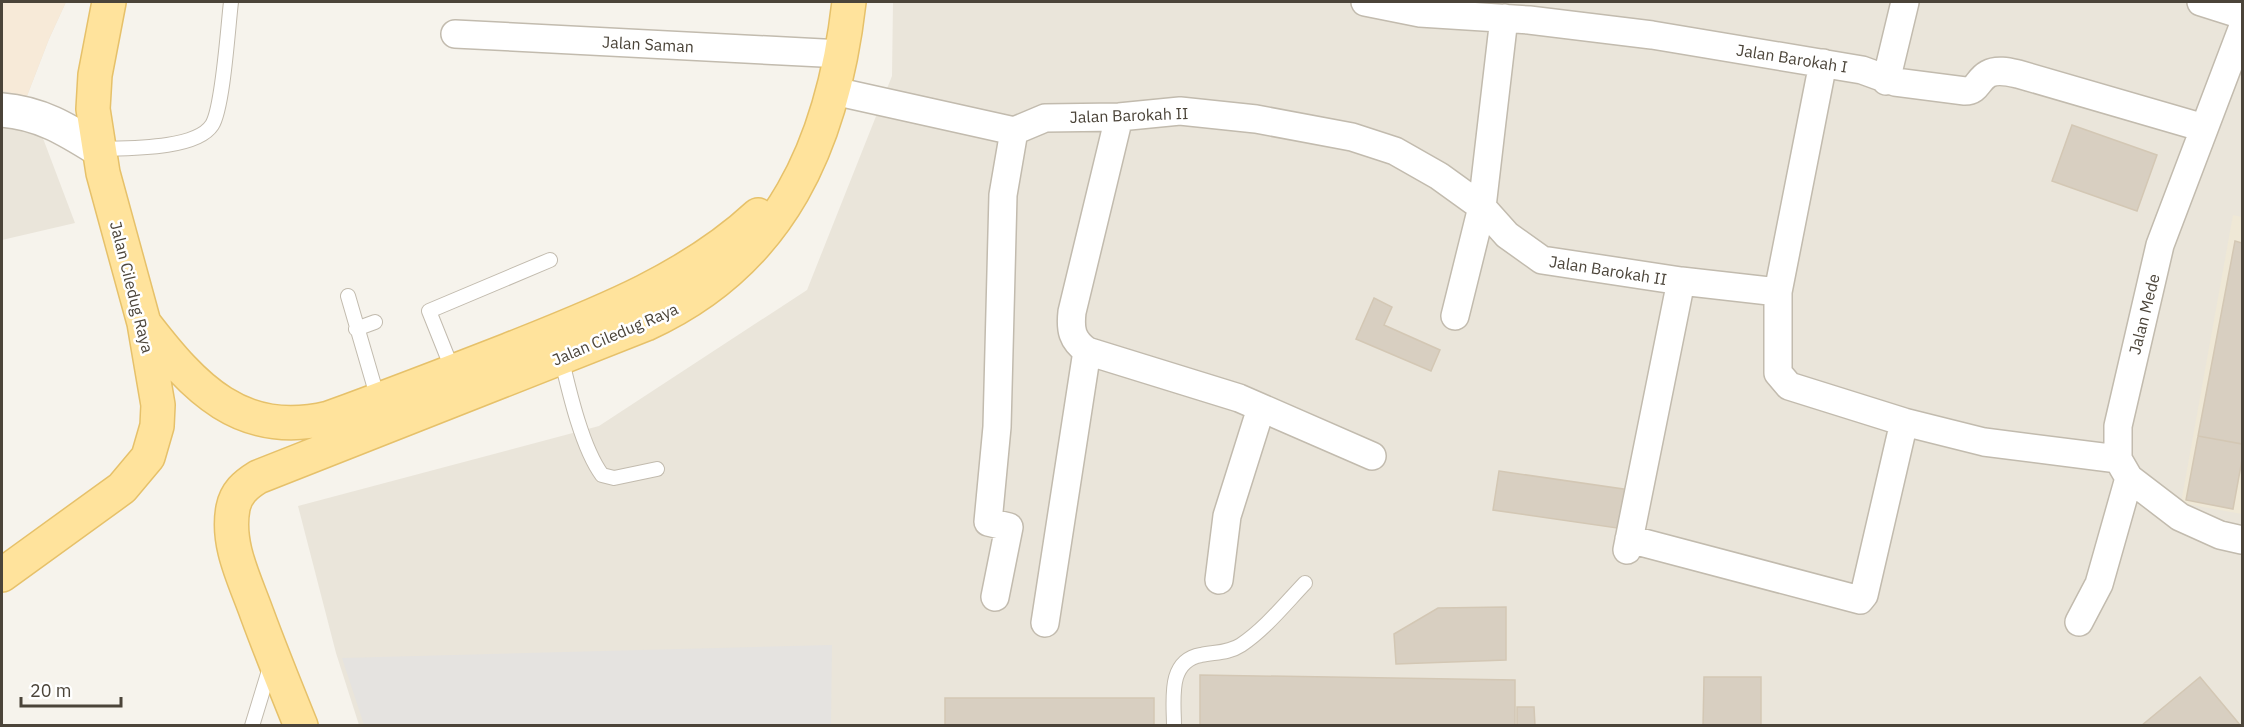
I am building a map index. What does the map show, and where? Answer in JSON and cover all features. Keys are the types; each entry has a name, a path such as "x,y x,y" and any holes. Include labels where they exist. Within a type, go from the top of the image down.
{"main road":[{"name":"Jalan Ciledug Raya","path":"2,575 122,488 148,457 157,426 158,414 144,323 103,173 93,109 95,75 109,2"},
{"name":"Jalan Ciledug Raya","path":"273,657 239,565 232,534 233,506 241,489 258,477 662,316 698,296 745,256 772,223 792,193 813,152 834,91 849,2"},
{"path":"144,323 168,355 194,382 227,407 274,423 310,422 329,418 584,320 646,291 725,243 758,215 813,152"},
{"path":"273,657 301,726"}],"street":[{"name":"Jalan Barokah I","path":"1365,2 1419,13 1522,13 1862,70 1886,81 1971,91 1989,73 1997,71 2018,74 2204,128"},
{"path":"1886,81 1905,2"},
{"path":"2201,2 2242,15"},
{"path":"1455,316 1482,207 1522,13"},
{"name":"Jalan Mede","path":"2079,622 2099,584 2123,469 2118,426 2160,245 2242,29"},
{"name":"Jalan Saman","path":"455,34 842,54"},
{"path":"1823,63 1779,292 1778,373 1789,386 1905,422 1984,442 2123,469 2180,517 2220,535 2242,540"},
{"path":"834,91 1014,131 1003,195 997,428 988,522 1009,527 995,597"},
{"path":"2,110 34,115 66,129 98,149"},
{"name":"Jalan Barokah II","path":"1014,131 1045,118 1119,117 1179,111 1256,119 1352,137 1395,151 1439,176 1482,207 1507,235 1542,260 1681,282 1779,292"},
{"path":"1119,117 1072,312 1070,330 1076,343 1087,351 1239,398 1372,456"},
{"path":"1681,282 1628,544 1860,600 1905,422"},
{"path":"1045,624 1087,351"},
{"path":"1219,580 1227,516 1262,408"}],"lane":[{"path":"98,149 144,148 174,143 198,137 212,125 219,104 231,2"},
{"path":"453,371 429,311 550,260"},
{"path":"348,296 378,399"},
{"path":"356,329 375,322"},
{"path":"561,357 570,396 594,465 602,476 614,478 657,469"},
{"path":"1174,726 1173,690 1176,674 1184,662 1198,655 1221,653 1239,647 1253,636 1305,583"},
{"path":"252,726 273,657"}],"shaded area":[{"path":"2,2 66,2 27,96 75,223 2,240"},
{"path":"2,2 66,2 27,96 2,91"},
{"path":"893,2 2242,2 2242,725 359,725 336,653 298,506 599,426 807,290 892,76"},
{"path":"2233,215 2242,217 2242,514 2181,503"},
{"path":"832,645 831,726 364,725 342,658"}],"building":[{"path":"2072,125 2157,155 2137,211 2052,181"},
{"path":"2235,241 2242,243 2242,444 2198,436"},
{"path":"1374,298 1392,307 1384,325 1440,350 1431,371 1356,339"},
{"path":"2198,436 2242,444 2242,460 2233,509 2186,500"},
{"path":"1499,471 1630,490 1624,529 1493,510"},
{"path":"1506,607 1506,660 1396,664 1394,634 1438,608"},
{"path":"1200,675 1515,680 1515,726 1200,726"},
{"path":"1704,677 1761,677 1761,726 1703,726"},
{"path":"2200,677 2241,726 2141,726"},
{"path":"945,698 1154,698 1154,726 945,726"},
{"path":"1517,707 1534,707 1535,726 1517,726"}]}
